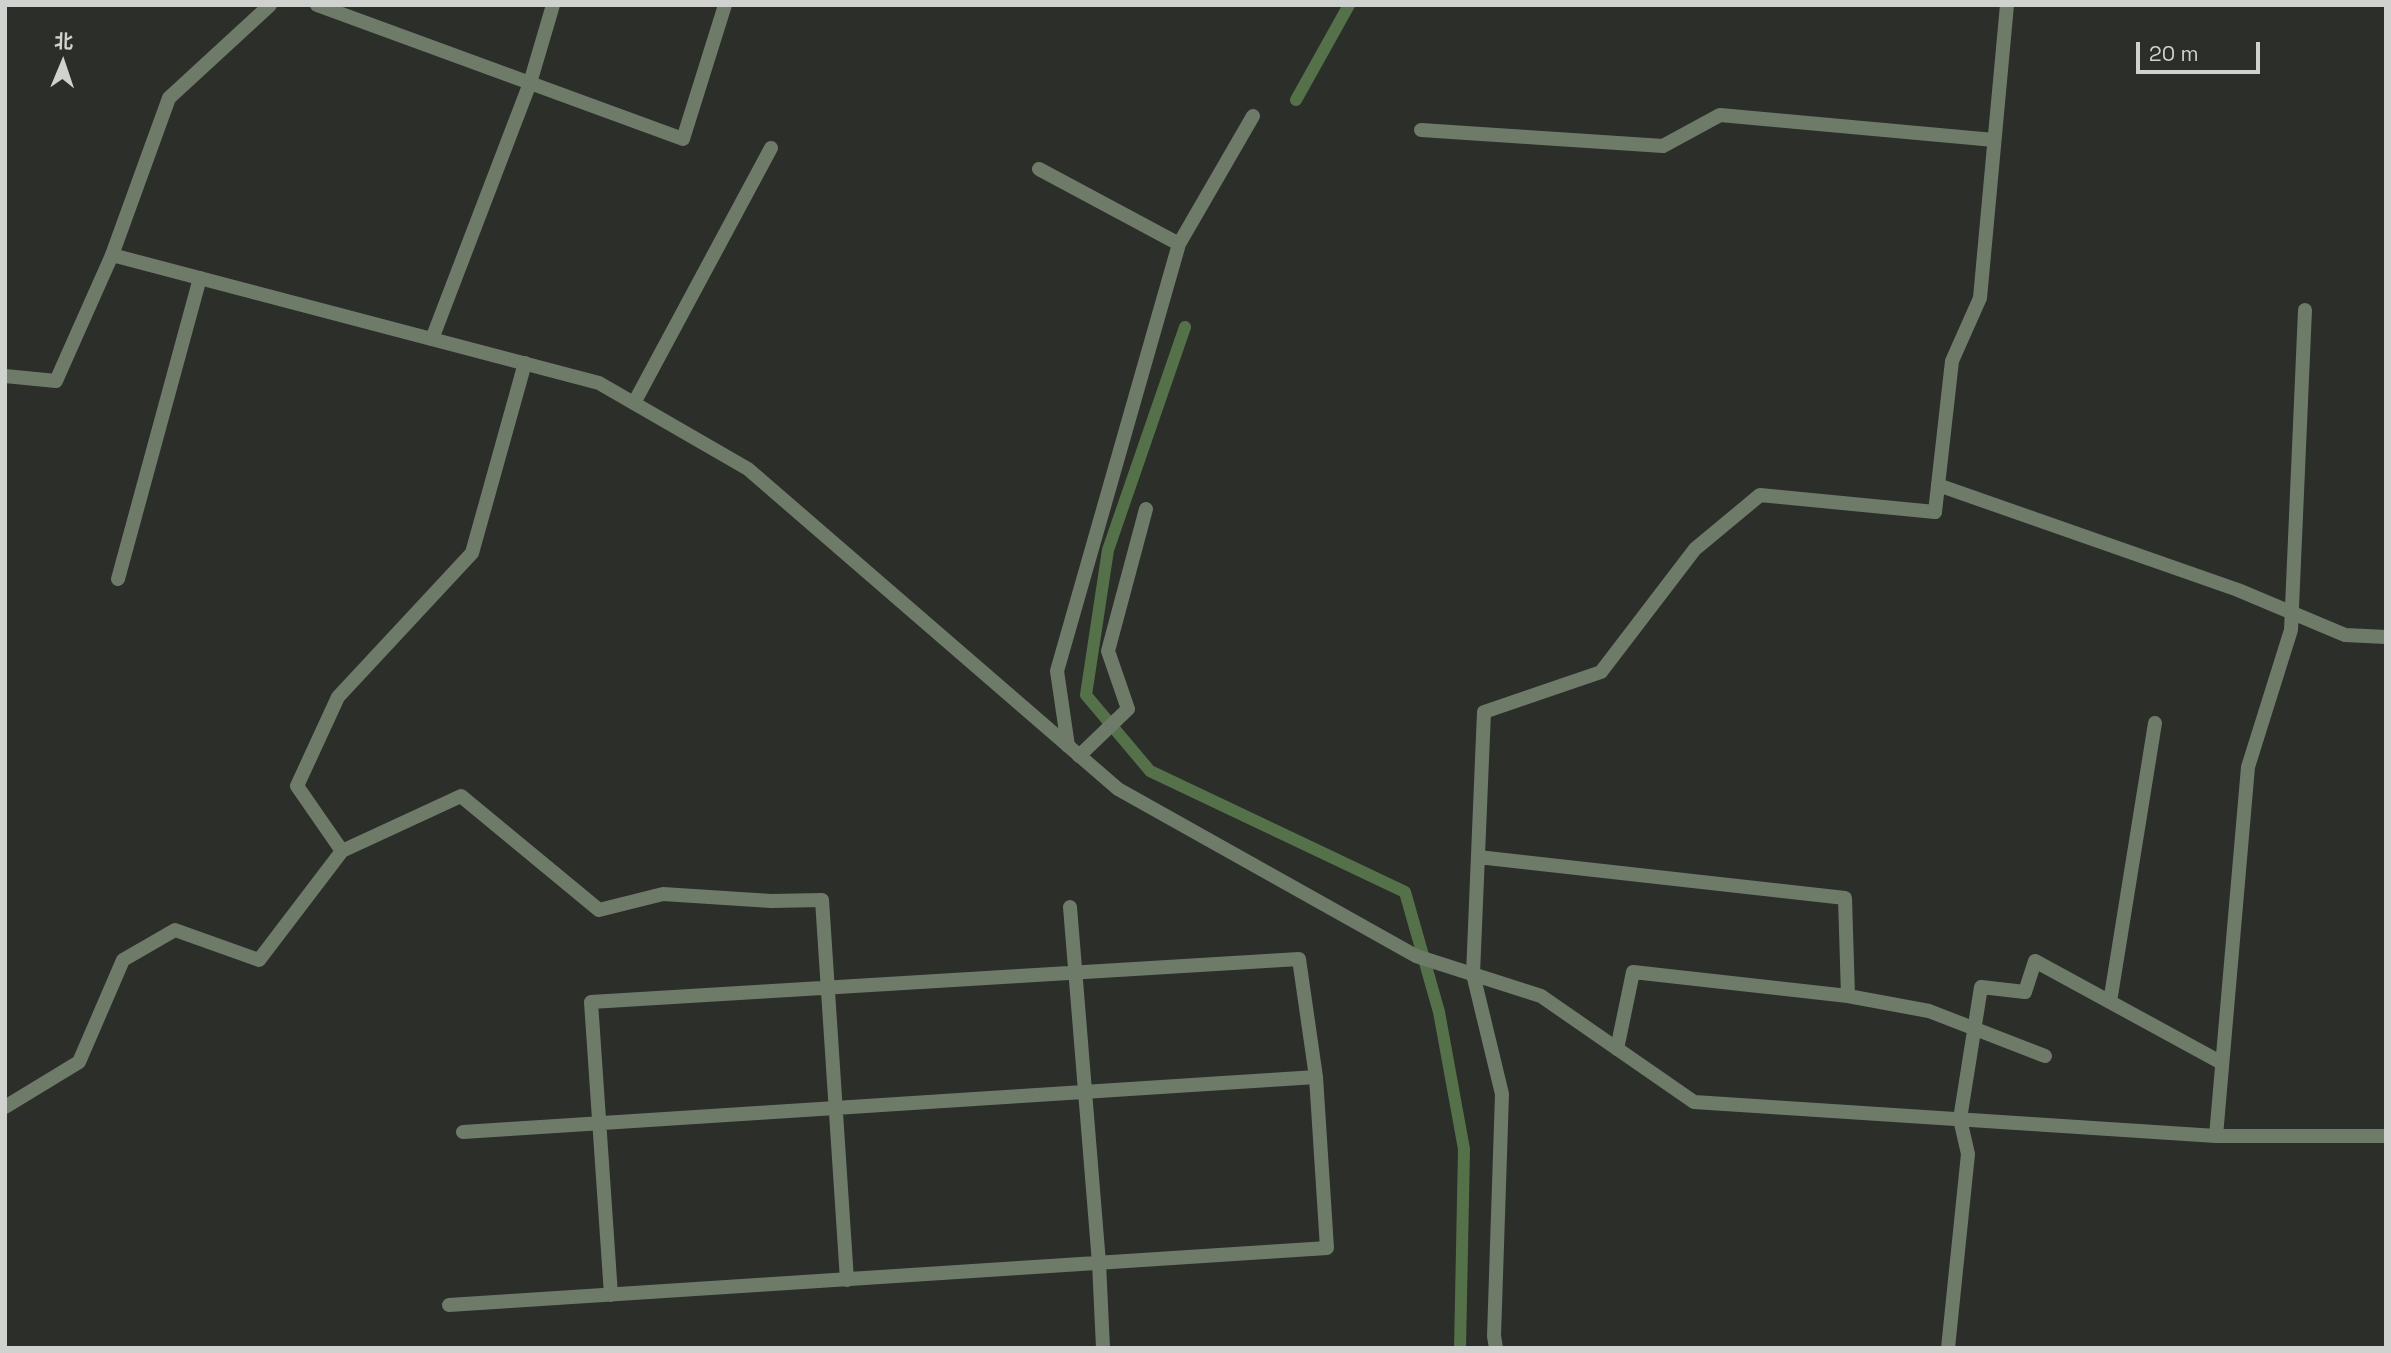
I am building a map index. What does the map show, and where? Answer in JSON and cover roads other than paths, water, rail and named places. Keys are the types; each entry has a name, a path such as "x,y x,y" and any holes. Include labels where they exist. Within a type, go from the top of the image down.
{"street":[{"path":"5,376 56,381 112,255 169,99 270,5"},
{"path":"317,5 683,138 725,5"},
{"path":"432,339 530,83 553,5"},
{"path":"1496,1348 1494,1336 1502,1094 1473,974 1484,712 1601,672 1695,549 1760,495 1935,512 1952,361 1980,298 2007,5"},
{"path":"1422,130 1663,146 1720,115 1994,140"},
{"path":"1068,746 1057,671 1179,244 1253,116"},
{"path":"634,402 771,148"},
{"path":"1038,169 1179,244"},
{"path":"112,255 599,383 748,469 1118,789 1416,956 1541,996 1694,1102 2216,1136 2386,1136"},
{"path":"118,579 200,278"},
{"path":"2216,1136 2248,767 2291,630 2305,310"},
{"path":"342,851 297,786 338,697 472,553 524,363"},
{"path":"1938,485 2238,590 2345,635 2386,637"},
{"path":"1079,756 1128,709 1108,651 1146,509"},
{"path":"2110,1002 2155,723"},
{"path":"5,1107 79,1062 123,960 175,930 260,960 342,851 461,796 599,910 663,894 771,901 822,900 847,1280"},
{"path":"1478,857 1845,898 1848,996"},
{"path":"1070,906 1099,1263 1103,1348"},
{"path":"449,1305 611,1295 847,1280 1327,1248 1316,1077 1299,959 591,1002 611,1295"},
{"path":"1948,1348 1968,1154 1960,1119 1981,987 2025,992 2035,961 2222,1063"},
{"path":"1617,1048 1633,972 1848,996 1929,1011 2045,1056"},
{"path":"463,1132 1316,1077"}],"waterway":[{"path":"1296,100 1349,5"},
{"path":"1185,327 1108,550 1086,695 1150,771 1405,892 1439,1012 1464,1149 1460,1348"}]}
